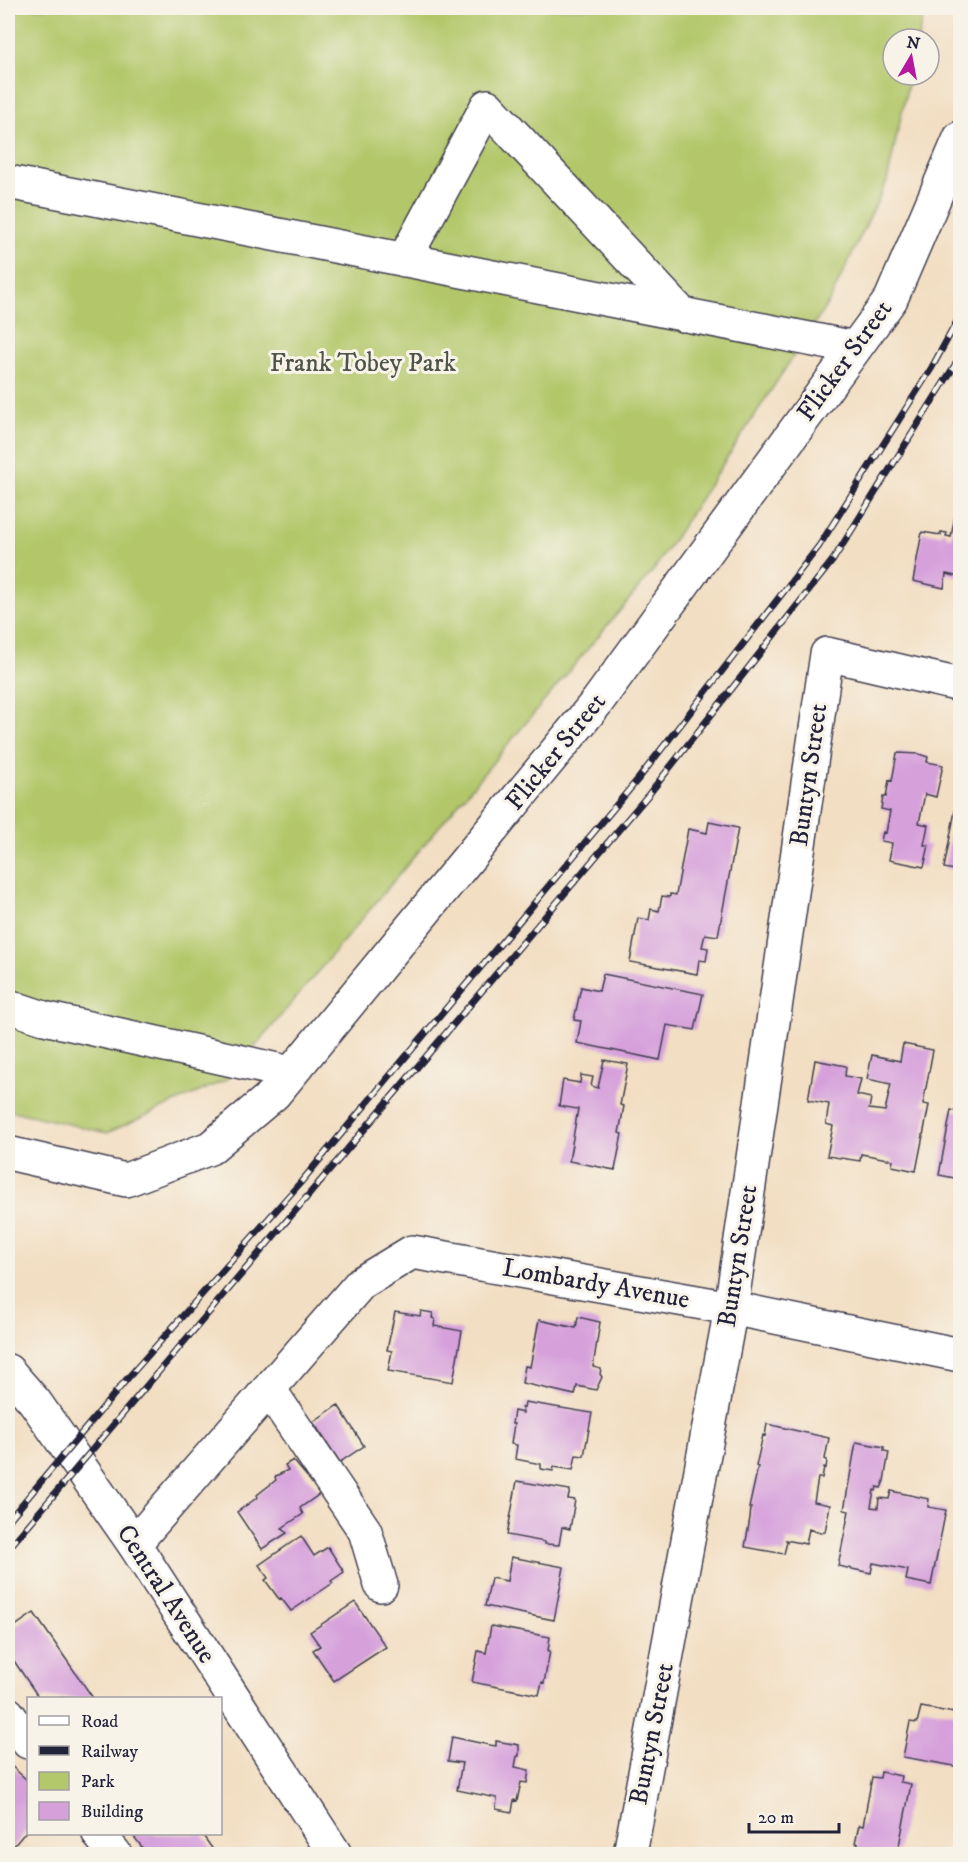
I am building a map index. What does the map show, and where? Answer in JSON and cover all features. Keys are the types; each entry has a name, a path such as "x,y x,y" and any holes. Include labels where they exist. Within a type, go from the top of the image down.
{"street":[{"path":"404,260 487,106 683,315"},
{"name":"Flicker Street","path":"8,1153 126,1180 210,1148 274,1094 597,702 891,298 960,138"},
{"path":"8,182 855,348"},
{"name":"Buntyn Street","path":"630,1854 731,1308 827,654 960,685"},
{"path":"8,1006 44,1018 291,1073"},
{"name":"Lombardy Avenue","path":"269,1389 361,1283 412,1252 731,1308 960,1355"},
{"name":"Central Avenue","path":"8,1371 35,1402 134,1544 335,1854"},
{"path":"134,1544 269,1389 365,1531 381,1585"},
{"path":"8,1714 27,1741"},
{"path":"101,1835 115,1854"}],"green space":[{"name":"Frank Tobey Park","path":"8,8 925,8 921,27 881,27 881,87 907,87 887,181 830,300 653,571 228,1079 107,1133 8,1110"}],"building":[{"path":"957,505 960,505 960,577 946,574 944,588 913,581 922,532 941,535 941,532 947,533 946,536 951,537"},
{"path":"897,753 919,754 928,757 927,762 943,765 936,797 925,794 919,823 928,825 924,845 929,845 924,867 889,860 892,843 881,841 883,832 886,833 890,811 881,809 883,797 886,797 889,780 892,781"},
{"path":"955,811 960,812 960,871 944,868"},
{"path":"709,822 738,828 718,936 705,934 702,947 708,948 706,961 699,960 697,974 630,962 638,918 649,920 651,909 659,911 662,896 676,895 688,829 707,833"},
{"path":"603,974 703,994 695,1030 667,1025 660,1060 577,1043 581,1021 574,1020 581,987 599,991"},
{"path":"903,1044 933,1050 923,1104 929,1105 916,1171 892,1166 893,1160 861,1154 860,1161 827,1156 833,1126 826,1124 829,1104 808,1100 815,1060 846,1066 845,1076 861,1079 857,1095 871,1098 869,1109 885,1111 891,1084 867,1079 872,1055 900,1061"},
{"path":"604,1060 628,1064 620,1105 624,1106 619,1133 622,1134 615,1170 569,1161 578,1109 559,1106 563,1080 580,1083 581,1075 593,1077 591,1086 598,1088"},
{"path":"951,1110 960,1112 960,1179 939,1175"},
{"path":"421,1311 433,1313 434,1326 462,1331 453,1382 388,1371 392,1351 387,1350 395,1312 420,1316"},
{"path":"578,1317 600,1322 593,1367 601,1369 602,1377 596,1390 577,1386 575,1395 522,1383 525,1366 530,1367 539,1320 576,1328"},
{"path":"525,1402 592,1413 584,1456 576,1455 573,1470 554,1467 553,1471 541,1469 541,1464 515,1459 517,1445 511,1444 514,1411 523,1413 522,1407 524,1408"},
{"path":"338,1405 364,1446 340,1462 313,1422"},
{"path":"767,1424 829,1438 825,1459 827,1460 826,1468 824,1467 822,1478 818,1478 814,1502 830,1505 825,1532 820,1533 809,1529 806,1544 786,1540 784,1554 745,1547 750,1518 751,1508 749,1508 758,1467 756,1466"},
{"path":"856,1442 884,1447 884,1451 889,1452 884,1481 881,1488 877,1487 876,1491 874,1490 871,1507 878,1508 879,1498 889,1499 891,1491 929,1499 928,1507 946,1510 931,1585 906,1580 908,1570 873,1563 871,1573 838,1566 849,1511 844,1510"},
{"path":"293,1460 321,1493 300,1508 303,1514 282,1528 287,1533 262,1549 237,1512 258,1497 257,1495 276,1480 275,1477 288,1470 285,1465"},
{"path":"517,1481 570,1490 568,1499 575,1500 570,1529 562,1527 559,1545 507,1535"},
{"path":"301,1536 314,1556 328,1547 344,1572 331,1581 333,1583 291,1611 265,1580 268,1578 259,1565"},
{"path":"511,1557 564,1567 554,1620 485,1606 491,1578 507,1581"},
{"path":"355,1602 386,1647 334,1681 313,1650 320,1646 310,1632"},
{"path":"34,1613 92,1697 38,1697 8,1652 8,1631"},
{"path":"491,1626 550,1637 548,1651 550,1651 544,1683 542,1682 539,1695 472,1682 478,1651 486,1653"},
{"path":"921,1707 960,1714 960,1767 903,1757 910,1722 917,1723"},
{"path":"452,1737 496,1746 496,1741 519,1745 519,1756 517,1756 515,1767 529,1770 527,1783 521,1782 512,1812 496,1809 497,1798 457,1790 462,1763 448,1761"},
{"path":"8,1763 27,1780 27,1830 8,1853"},
{"path":"881,1772 901,1776 900,1782 911,1784 898,1851 894,1850 893,1854 856,1854 858,1843 855,1843 859,1825 863,1826 872,1777 880,1778"},
{"path":"133,1835 203,1835 216,1854 147,1854"}],"railway":[{"path":"8,1521 127,1379 301,1182 639,778 819,546 931,369 960,316"},
{"path":"8,1549 649,794 833,560 960,357"}]}
